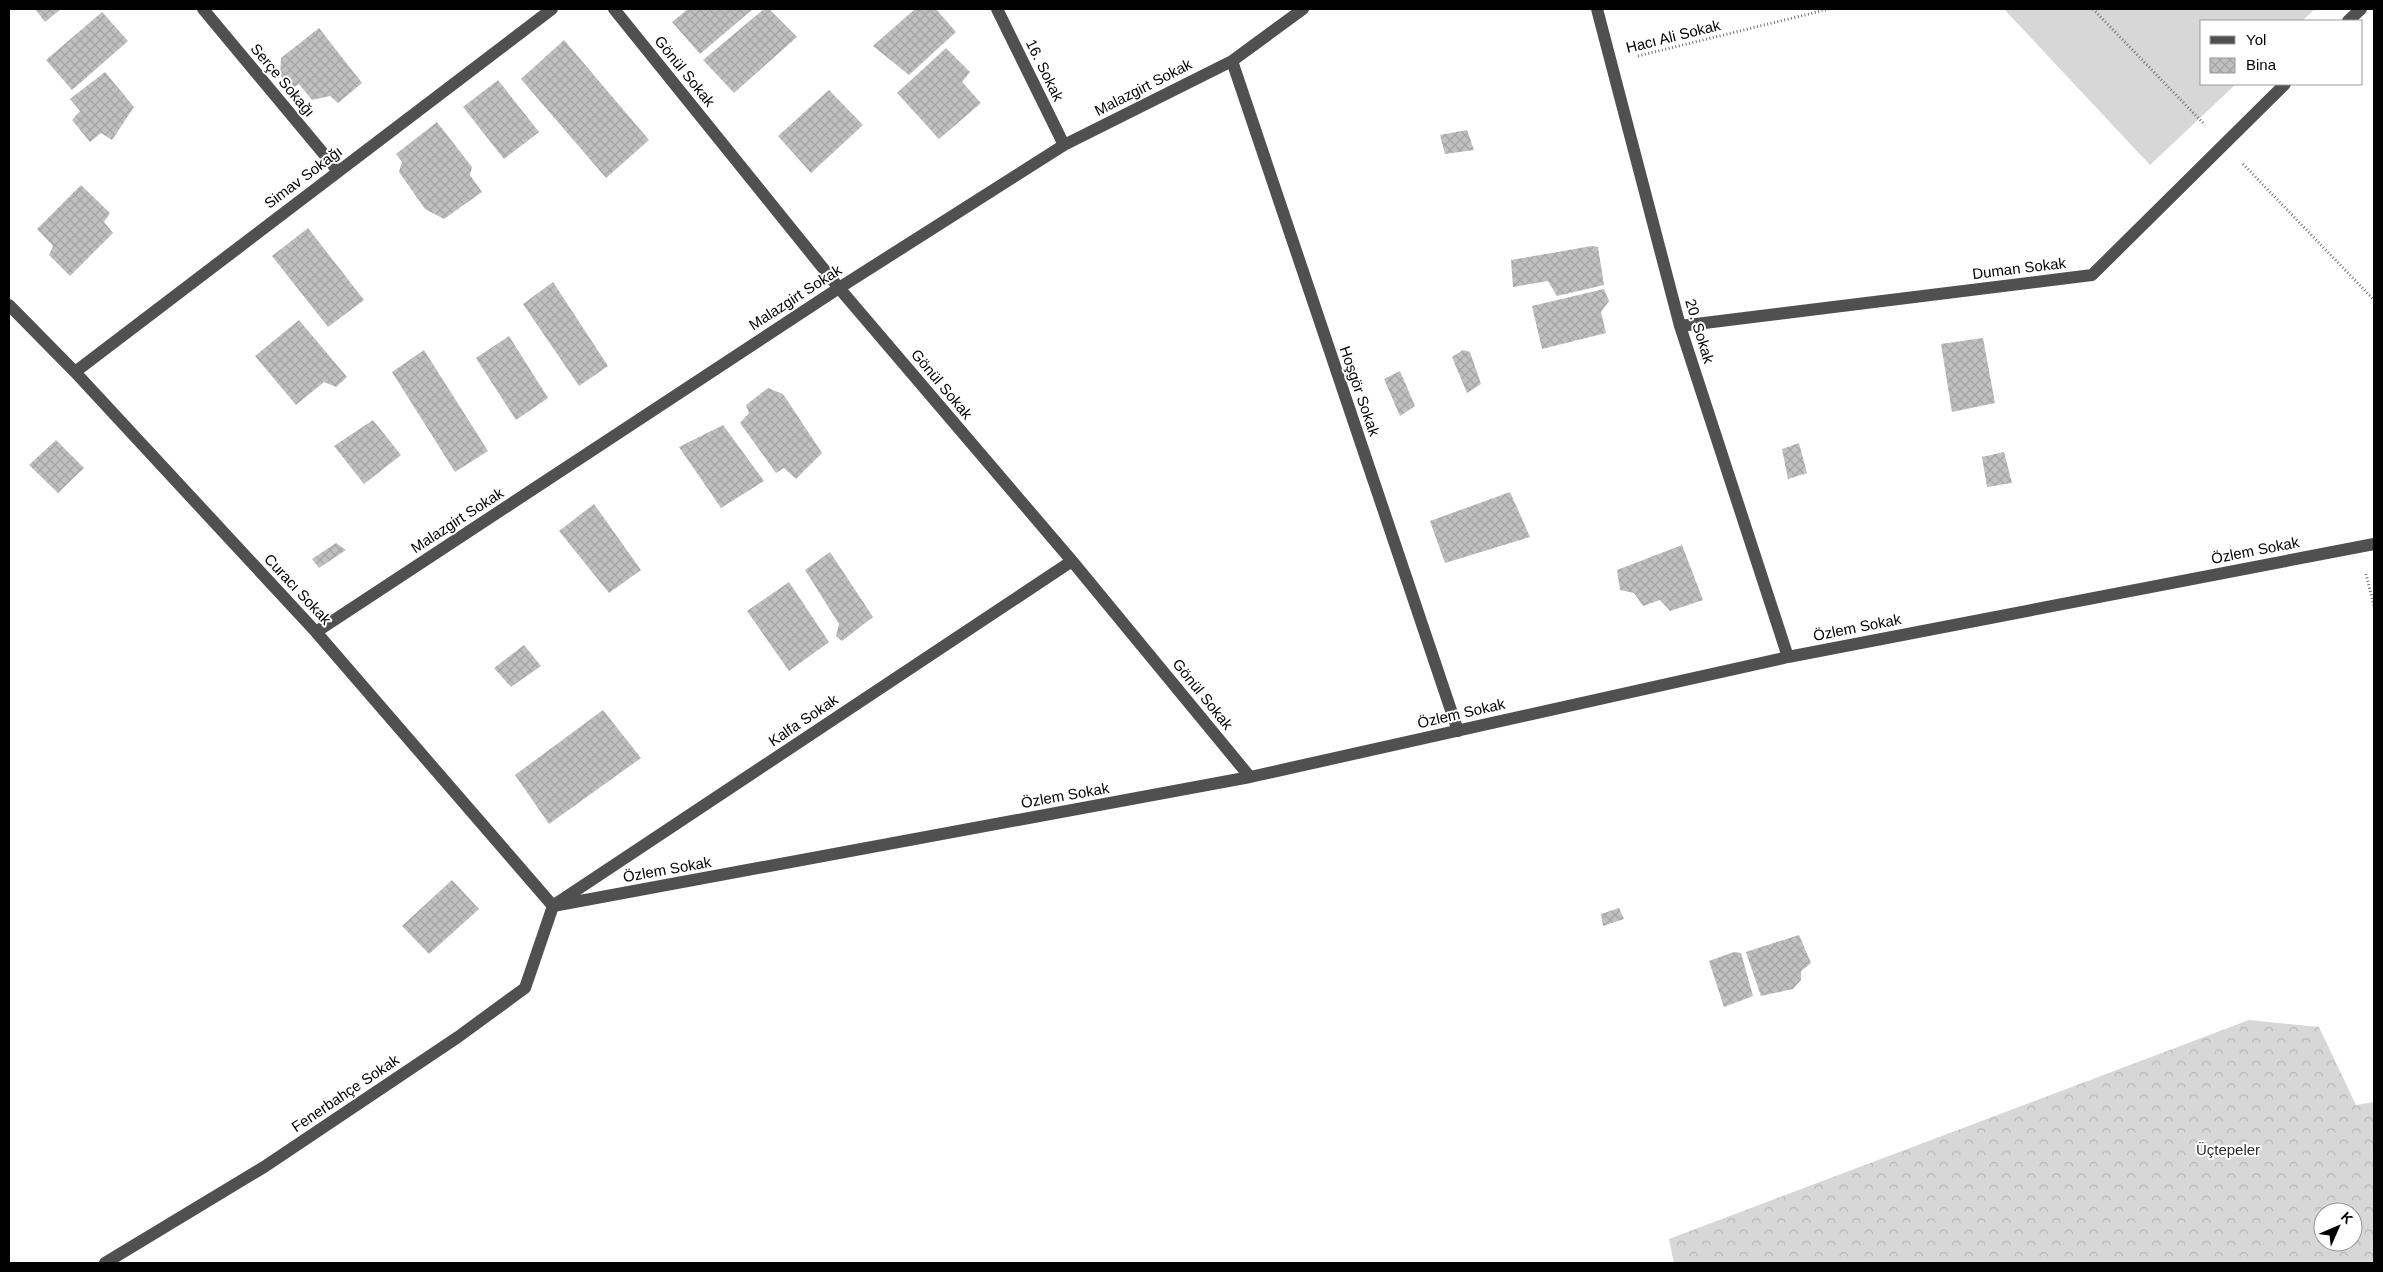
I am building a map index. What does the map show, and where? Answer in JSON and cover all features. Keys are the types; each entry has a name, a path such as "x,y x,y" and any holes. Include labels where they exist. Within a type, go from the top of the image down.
{"street":[{"name":"Serçe Sokağı","path":"203,9 338,172"},
{"name":"Simav Sokağı","path":"75,372 552,9"},
{"name":"Gönül Sokak","path":"614,9 839,288 1072,561 1250,777"},
{"name":"16. Sokak","path":"997,9 1064,145"},
{"name":"Malazgirt Sokak","path":"316,632 839,288 1064,145 1232,61 1303,9"},
{"name":"20. Sokak","path":"1597,9 1680,326 1788,657"},
{"path":"2349,20 2361,9"},
{"name":"Hoşgör Sokak","path":"1232,61 1458,731"},
{"name":"Duman Sokak","path":"1680,326 2092,275 2284,85"},
{"name":"Curacı Sokak","path":"9,305 75,372 316,632 553,906"},
{"name":"Özlem Sokak","path":"553,906 1250,777 1788,657 2374,544"},
{"name":"Kalfa Sokak","path":"553,906 1072,561"},
{"name":"Fenerbahçe Sokak","path":"105,1263 264,1167 458,1037 525,988 553,906"}],"path":[{"name":"Hacı Ali Sokak","path":"1610,63 1829,9"},
{"path":"2359,546 2374,606"}],"green space":[{"path":"2004,9 2315,9 2303,20 2200,20 2200,85 2235,85 2150,165"},
{"name":"Üçtepeler","path":"2249,1020 2319,1027 2356,1105 2374,1102 2374,1263 1674,1263 1669,1239"}],"building":[{"path":"35,9 61,9 45,22"},
{"path":"688,9 753,9 700,54 672,22"},
{"path":"764,9 769,9 797,37 734,93 703,60"},
{"path":"915,9 936,9 956,32 909,75 873,46"},
{"path":"102,12 128,41 72,90 46,60"},
{"path":"319,28 362,83 338,103 330,96 312,100 299,84 290,90 280,75 281,58"},
{"path":"564,40 649,140 606,178 521,79"},
{"path":"946,48 970,72 962,82 981,103 939,139 897,93"},
{"path":"105,72 134,107 112,140 101,133 90,142 72,120 80,111 70,99"},
{"path":"498,80 539,132 504,159 463,107"},
{"path":"829,90 863,125 811,173 778,136"},
{"path":"437,122 472,167 470,175 482,192 444,219 425,209 399,172 402,162 396,154"},
{"path":"1467,130 1474,150 1445,154 1440,135"},
{"path":"81,185 110,213 104,222 113,233 70,276 49,255 53,246 37,229"},
{"path":"308,228 364,300 328,327 272,256"},
{"path":"1592,246 1598,247 1604,285 1557,296 1548,281 1513,287 1511,260"},
{"path":"553,282 608,366 579,386 523,304"},
{"path":"1604,289 1609,301 1601,312 1606,333 1542,349 1532,306"},
{"path":"299,320 347,377 336,387 324,382 296,405 255,356"},
{"path":"509,336 548,398 516,420 476,358"},
{"path":"1983,338 1995,403 1952,412 1941,344"},
{"path":"424,350 488,451 455,472 392,372"},
{"path":"1463,350 1470,352 1481,384 1467,393 1452,357"},
{"path":"1400,371 1415,406 1400,416 1384,379"},
{"path":"768,388 783,394 822,453 796,479 784,468 776,473 740,423 749,413 746,405"},
{"path":"373,420 401,455 364,484 334,446"},
{"path":"723,425 764,481 721,508 679,447"},
{"path":"56,440 84,468 58,493 29,465"},
{"path":"1799,443 1807,473 1788,479 1782,449"},
{"path":"2004,452 2012,483 1987,487 1982,457"},
{"path":"1510,492 1530,537 1445,563 1430,521"},
{"path":"594,504 641,570 609,593 559,531"},
{"path":"336,543 346,550 319,568 312,559"},
{"path":"1682,545 1703,600 1670,611 1660,600 1643,606 1634,593 1620,590 1617,570"},
{"path":"830,552 873,617 842,641 836,636 839,624 805,570"},
{"path":"789,582 829,642 789,671 747,611"},
{"path":"524,645 541,666 511,687 494,668"},
{"path":"603,710 641,758 549,824 515,775"},
{"path":"452,880 479,909 429,954 402,926"},
{"path":"1619,908 1624,919 1603,926 1601,914"},
{"path":"1799,935 1811,963 1801,971 1801,980 1793,989 1761,996 1746,952"},
{"path":"1734,952 1741,953 1753,996 1724,1007 1709,961"}]}
